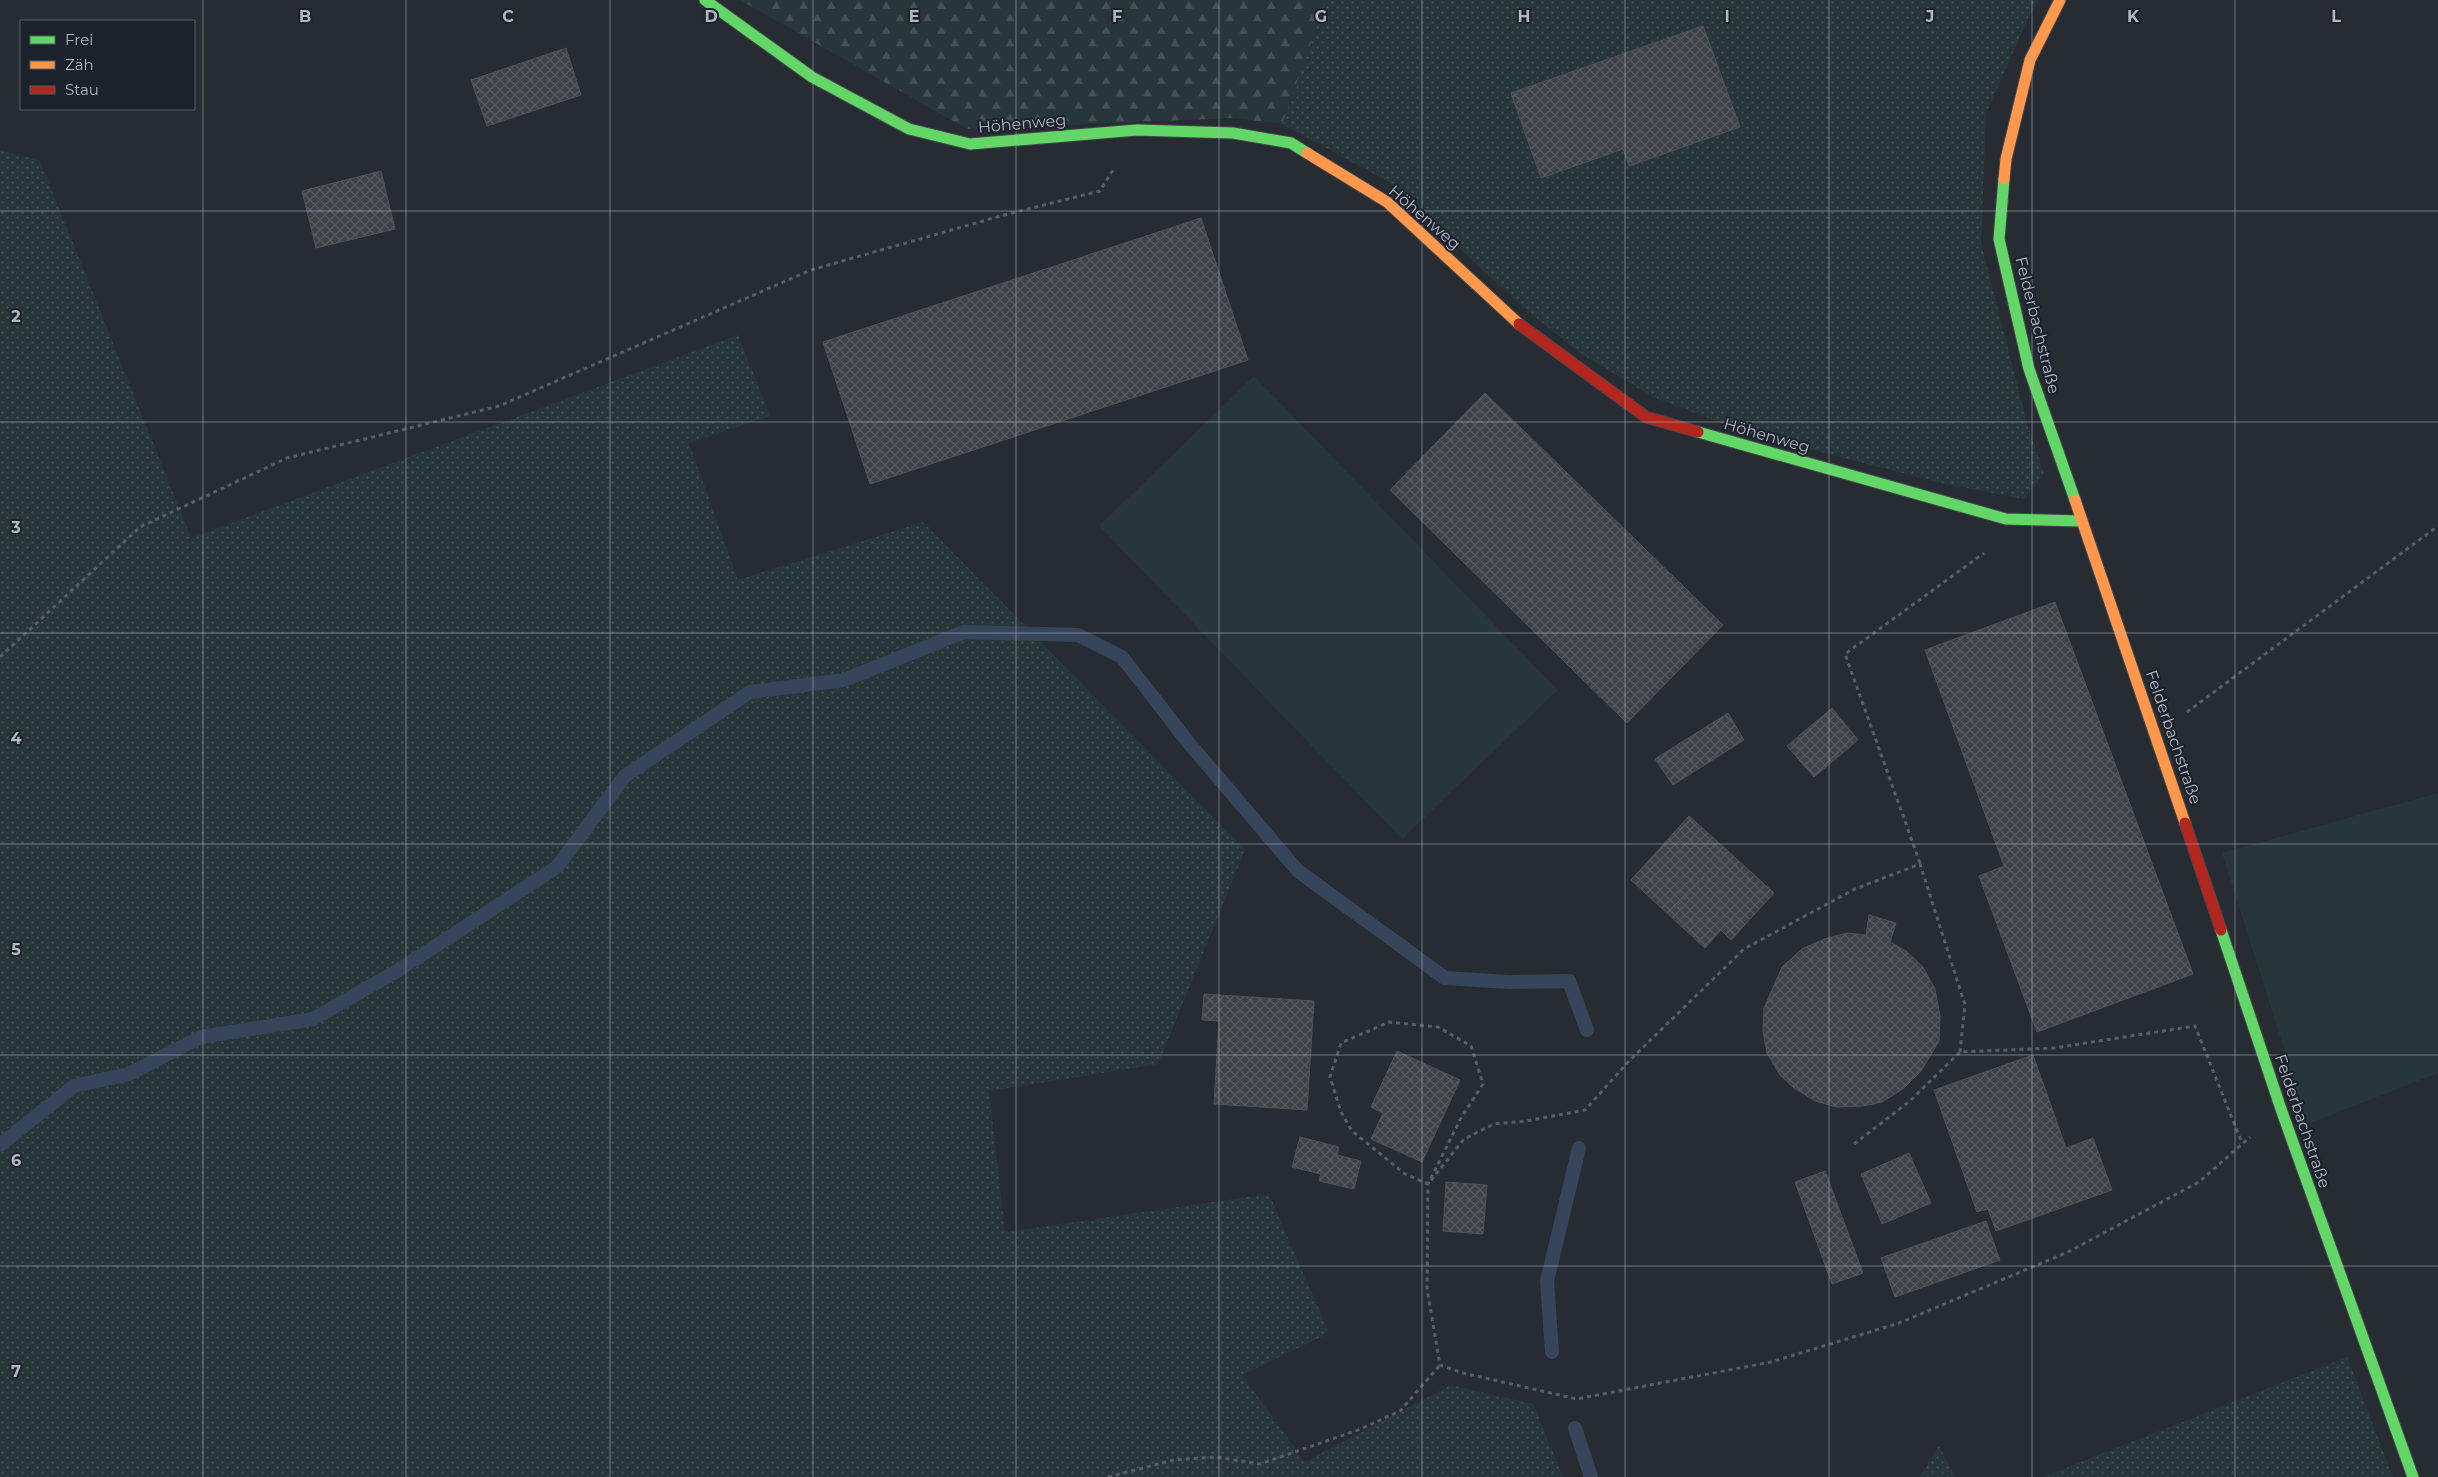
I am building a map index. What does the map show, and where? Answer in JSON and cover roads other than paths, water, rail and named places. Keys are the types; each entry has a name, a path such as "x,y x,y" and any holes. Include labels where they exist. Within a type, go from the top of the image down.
{"street":[{"name":"Höhenweg","path":"706,0 812,76 909,129 970,144 1137,130 1233,133 1291,143 1387,202 1514,320 1646,417 2006,519 2081,521"},
{"name":"Felderbachstraße","path":"2060,0 2030,60 2006,159 1999,239 2029,369 2156,735 2282,1112 2412,1477"}],"waterway":[{"path":"0,1145 74,1086 129,1074 201,1037 313,1019 397,971 557,867 625,776 750,692 844,680 964,632 1078,635 1122,657 1188,742 1298,871 1445,978 1509,982 1569,981 1587,1030"},
{"path":"1552,1352 1547,1281 1579,1148"},
{"path":"1575,1428 1591,1477"}]}
